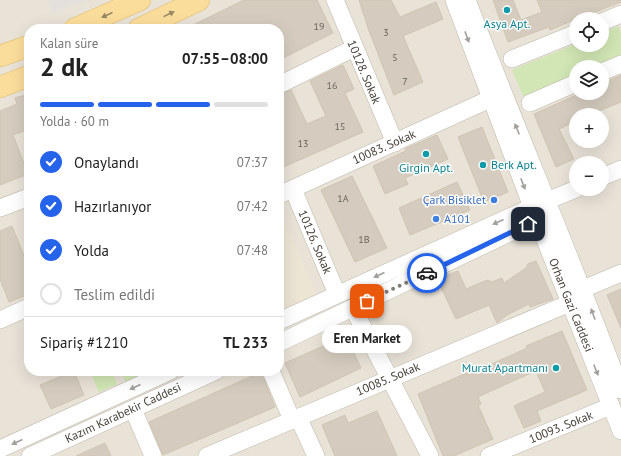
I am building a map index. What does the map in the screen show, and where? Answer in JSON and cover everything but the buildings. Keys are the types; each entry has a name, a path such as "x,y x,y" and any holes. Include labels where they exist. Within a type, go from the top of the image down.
{"main road":[{"path":"85,24 140,0"},
{"path":"149,24 199,0"},
{"path":"0,56 24,48"},
{"path":"0,87 24,78"}],"street":[{"name":"10128. Sokak","path":"335,0 395,143"},
{"name":"Orhan Gazi Caddesi","path":"454,0 490,100 542,211 583,289 621,390"},
{"name":"Orhan Gazi Caddesi","path":"467,0 542,211 570,303 621,431"},
{"path":"609,19 621,14"},
{"path":"512,59 569,35"},
{"path":"284,83 354,48"},
{"path":"609,69 621,64"},
{"path":"530,103 569,87"},
{"name":"10083. Sokak","path":"286,192 490,100"},
{"path":"609,174 621,169"},
{"name":"10126. Sokak","path":"286,192 337,294"},
{"path":"284,340 354,308 542,211 569,194"},
{"path":"0,208 24,199"},
{"path":"284,319 337,294 542,211"},
{"path":"583,289 621,273"},
{"name":"10085. Sokak","path":"207,456 570,303"},
{"path":"354,308 430,456"},
{"path":"0,320 24,309"},
{"name":"Kazım Karabekir Caddesi","path":"0,449 159,376"},
{"name":"Kazım Karabekir Caddesi","path":"30,456 205,376"},
{"path":"273,376 316,456"},
{"name":"10093. Sokak","path":"489,456 611,406"},
{"path":"133,409 153,456"}],"shaded area":[{"path":"0,0 621,0 621,456 0,456"},
{"path":"48,0 87,0 53,12"},
{"path":"284,218 318,297 284,313"}],"green space":[{"path":"618,26 621,32 621,58 609,63 609,60 569,60 569,79 524,98 512,70 569,47 569,52 609,52 609,30"},
{"path":"92,376 114,376 117,384 99,392"},
{"path":"123,376 146,376 127,385"}],"way so far":[{"path":"367,301 427,273"}],"place":[{"name":"Asya Apt.","path":"507,10"},
{"name":"Girgin Apt.","path":"426,154"},
{"name":"Berk Apt.","path":"483,165"},
{"name":"Çark Bisiklet","path":"494,200"},
{"name":"A101","path":"436,219"},
{"name":"Eren Market","path":"367,301"},
{"name":"Murat Apartmanı","path":"556,368"}],"route":[{"path":"427,273 528,224"}]}
